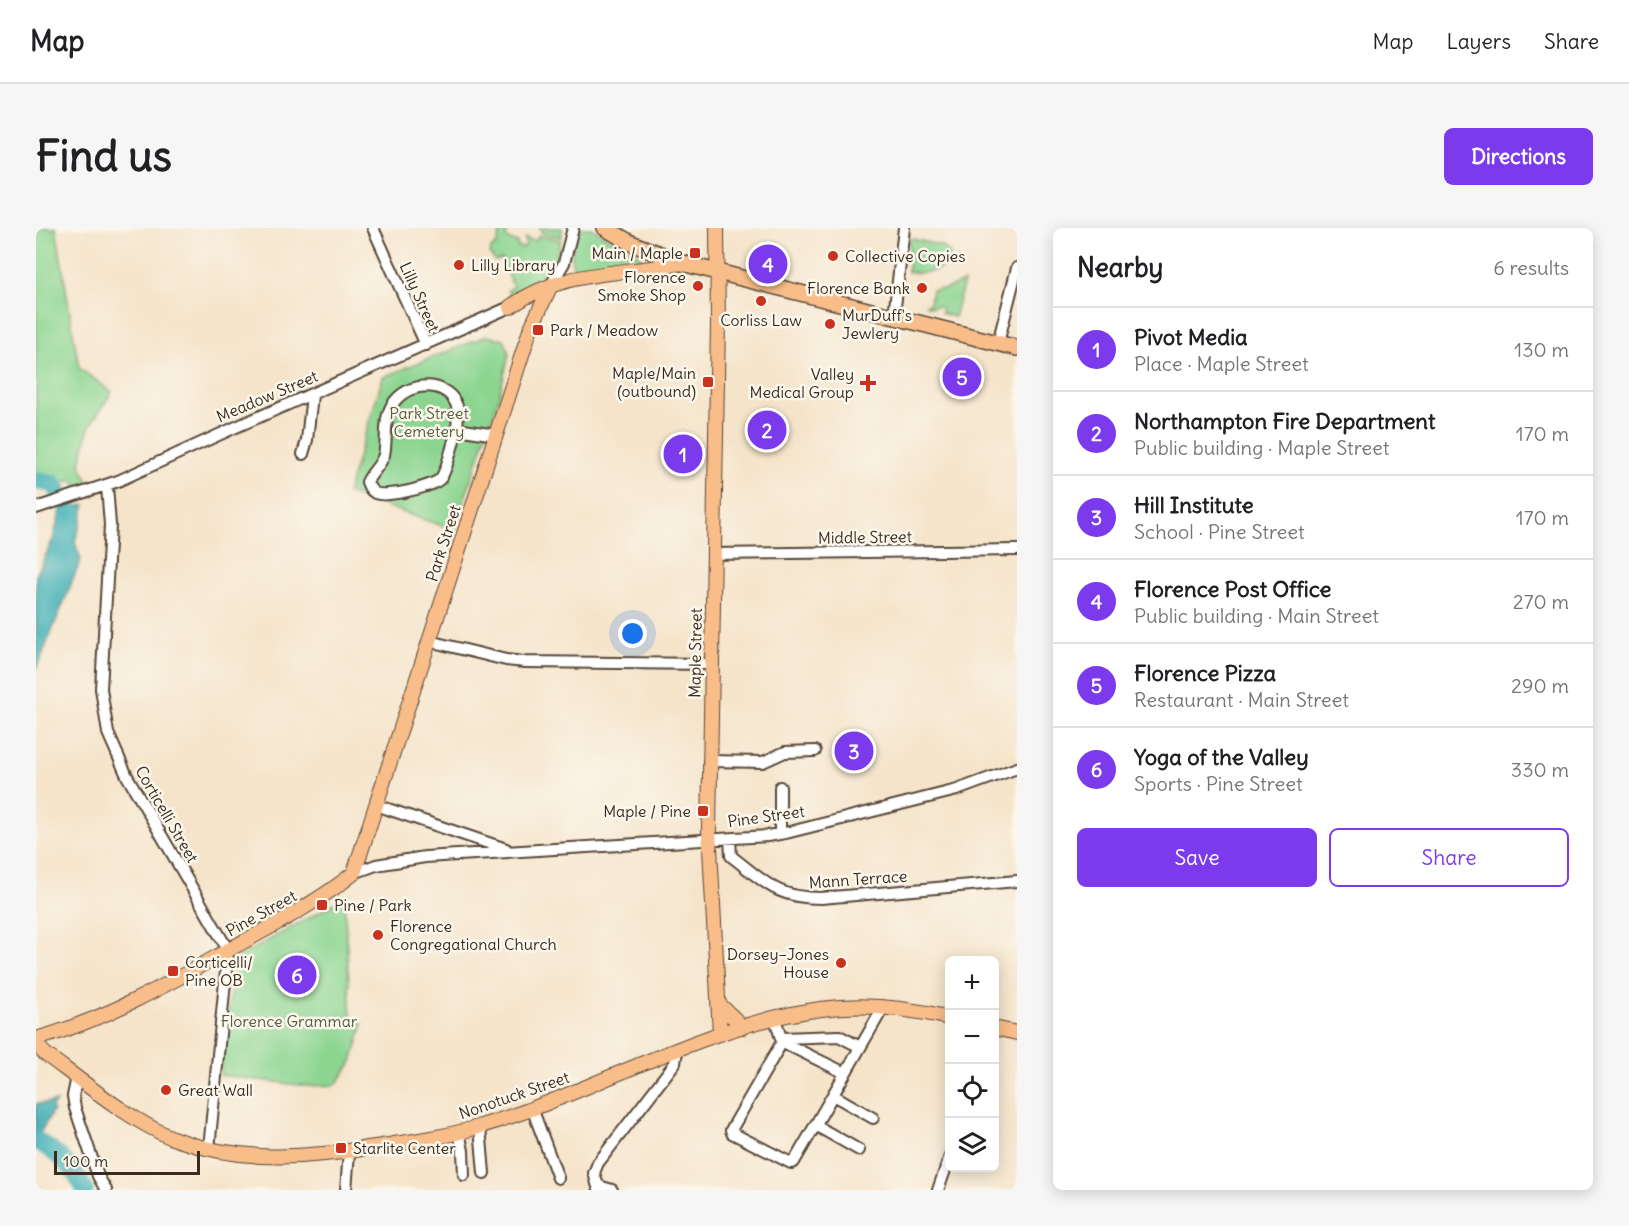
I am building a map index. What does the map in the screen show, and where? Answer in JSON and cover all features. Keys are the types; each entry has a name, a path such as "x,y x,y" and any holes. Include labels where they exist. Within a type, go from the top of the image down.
{"highway":[{"path":"604,228 631,243 682,263 1017,348"}],"main road":[{"name":"Maple Street","path":"717,228 709,839 720,1034"},
{"path":"510,307 519,300 551,285 583,276 682,263"},
{"name":"Park Street","path":"354,873 530,330 551,285"},
{"path":"510,307 528,308 537,312"},
{"name":"Pine Street","path":"36,1039 89,1022 124,1006 320,899 354,873"},
{"path":"718,1003 742,1027"},
{"name":"Nonotuck Street","path":"36,1044 45,1054 76,1077 157,1131 209,1149 257,1157 290,1157 349,1152 480,1127 720,1034 776,1018 823,1008 860,1006 945,1017"},
{"path":"999,1029 1017,1033"}],"street":[{"name":"Lilly Street","path":"373,228 426,345"},
{"name":"Park Street","path":"551,285 564,263 573,228"},
{"path":"894,316 904,228"},
{"path":"998,343 1017,268"},
{"name":"Meadow Street","path":"39,507 107,486 510,307"},
{"path":"430,386 442,389 452,396 458,409 457,429 442,477 433,485 388,494 376,494 369,489 367,482 382,461 388,416 394,401 405,393 420,387 430,386"},
{"path":"303,454 307,440 312,394"},
{"path":"457,429 496,435"},
{"name":"Corticelli Street","path":"107,486 110,525 101,689 108,733 128,776 228,950"},
{"name":"Middle Street","path":"713,554 1017,550"},
{"path":"429,641 506,660 525,662 711,664"},
{"path":"710,760 763,762 785,752 815,751"},
{"name":"Pine Street","path":"354,873 376,866 425,857 730,839 780,833 957,790 1017,768"},
{"path":"780,787 780,833"},
{"name":"Pine Street","path":"376,805 511,851"},
{"name":"Mann Terrace","path":"730,839 731,856 775,889 797,897 821,898 1017,881"},
{"path":"209,1149 228,950"},
{"path":"782,1040 731,1128 732,1133 791,1163 794,1162 883,1008"},
{"path":"776,1018 782,1040 801,1052 845,1073"},
{"path":"782,1040 839,1036 860,1047"},
{"path":"801,1052 805,1038"},
{"path":"612,1190 598,1187 594,1173 598,1163 675,1063 677,1051"},
{"path":"76,1077 73,1096 75,1108 98,1176 106,1190"},
{"path":"832,1095 873,1118"},
{"path":"532,1108 558,1178"},
{"path":"815,1125 859,1150"},
{"path":"480,1127 484,1173"},
{"path":"459,1132 464,1175"},
{"path":"346,1190 349,1152"},
{"path":"938,1190 945,1170"}],"green space":[{"path":"36,228 56,228 79,368 112,392 89,427 80,463 94,496 87,498 73,481 36,482"},
{"path":"501,228 508,228 506,238 523,248 526,245 525,238 536,241 538,236 541,236 561,240 547,278 508,293 508,290 513,287 502,259 495,261 490,254 491,249 497,244"},
{"path":"539,228 562,228 562,237 542,233"},
{"path":"582,228 591,228 641,256 641,260 577,268 572,265 573,251 575,240"},
{"path":"909,238 942,246 950,254 945,265 934,271 908,272"},
{"path":"964,282 954,317 941,313 942,309 938,306 926,305 930,302 932,290 945,289"},
{"name":"Park Street Cemetery","path":"486,336 504,339 509,354 498,400 454,530 347,493 383,377"},
{"name":"Florence Grammar","path":"344,898 351,1018 363,1024 352,1062 336,1085 307,1086 220,1075 235,959"}],"water":[{"path":"86,504 75,542 81,560 36,670 36,576 53,539 61,510"},
{"path":"56,1102 51,1109 53,1111 36,1140 36,1104"}],"waterway":[{"path":"36,481 54,484 71,512 66,531"},
{"path":"36,1140 65,1161 85,1190"}],"place":[{"name":"Main / Maple","path":"695,253"},
{"name":"Collective Copies","path":"833,256"},
{"name":"Florence Post Office","path":"768,264"},
{"name":"Lilly Library","path":"459,265"},
{"name":"Florence Smoke Shop","path":"698,286"},
{"name":"Florence Bank","path":"922,288"},
{"name":"Corliss Law","path":"761,301"},
{"name":"MurDuff's Jewlery","path":"830,324"},
{"name":"Park / Meadow","path":"538,330"},
{"name":"Florence Pizza","path":"962,377"},
{"name":"Maple/Main (outbound)","path":"708,382"},
{"name":"Valley Medical Group","path":"868,383"},
{"name":"Northampton Fire Department","path":"767,430"},
{"name":"Pivot Media","path":"683,454"},
{"name":"Hill Institute","path":"854,751"},
{"name":"Maple / Pine","path":"703,811"},
{"name":"Pine / Park","path":"322,905"},
{"name":"Florence Congregational Church","path":"378,935"},
{"name":"Dorsey–Jones House","path":"841,963"},
{"name":"Corticelli/ Pine OB","path":"173,971"},
{"name":"Yoga of the Valley","path":"297,975"},
{"name":"Great Wall","path":"166,1090"},
{"name":"Starlite Center","path":"341,1148"}]}
